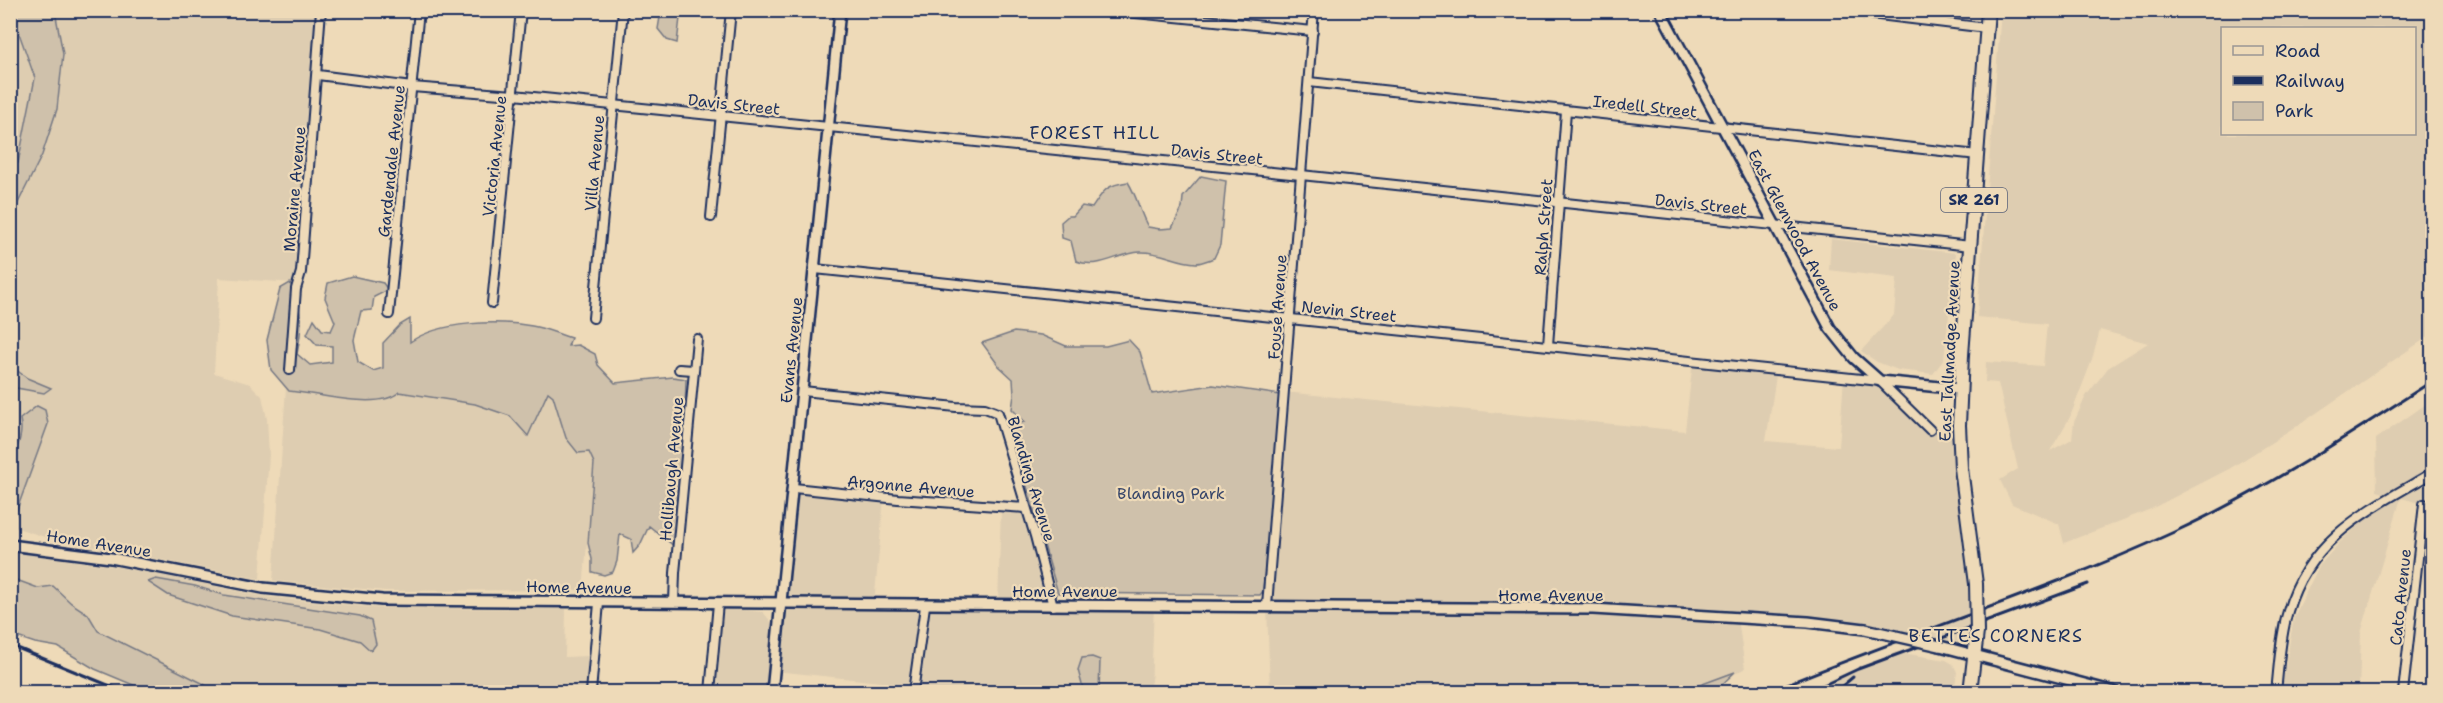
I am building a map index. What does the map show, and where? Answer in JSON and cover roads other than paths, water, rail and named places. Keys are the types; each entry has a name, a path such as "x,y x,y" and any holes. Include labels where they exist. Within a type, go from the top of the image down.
{"main road":[{"name":"East Tallmadge Avenue","path":"1970,693 1977,632 1976,584 1961,468 1959,425 1988,10"}],"street":[{"name":"Moraine Avenue","path":"290,370 296,289 301,273 318,75 321,10"},
{"name":"Gardendale Avenue","path":"389,314 419,10"},
{"name":"Victoria Avenue","path":"492,303 521,10"},
{"name":"Villa Avenue","path":"593,318 623,10"},
{"path":"711,217 731,10"},
{"name":"Evans Avenue","path":"772,693 840,10"},
{"path":"1106,10 1313,31"},
{"name":"Fouse Avenue","path":"1268,606 1314,10"},
{"name":"East Glenwood Avenue","path":"1660,10 1830,328 1854,358 1880,381"},
{"path":"1838,10 1987,28"},
{"name":"Davis Street","path":"318,75 412,87 514,95 1301,175 1971,246"},
{"name":"Iredell Street","path":"1309,82 1978,155"},
{"name":"Ralph Street","path":"1548,345 1566,111"},
{"name":"Nevin Street","path":"815,269 1880,381"},
{"name":"Hollibaugh Avenue","path":"674,603 696,339"},
{"path":"679,369 693,370"},
{"path":"1880,381 1960,389"},
{"path":"1880,381 1930,430"},
{"name":"Blanding Avenue","path":"803,391 992,409 998,413 1053,606"},
{"path":"2276,693 2287,613 2297,586 2313,559 2348,524 2433,473"},
{"name":"Argonne Avenue","path":"794,488 898,499 1026,508"},
{"name":"Cato Avenue","path":"2403,693 2424,504"},
{"name":"Home Avenue","path":"10,545 104,557 263,588 368,599 925,606 1593,609 1808,622 1865,629 1975,654 2115,693"},
{"path":"591,693 599,603"},
{"path":"710,693 718,603"},
{"path":"914,693 925,606"}],"railway":[{"path":"1768,692 2074,575 2174,532 2274,480 2432,381"},
{"path":"1809,692 1858,669 2088,584"},
{"path":"10,645 125,692"},
{"path":"1835,692 1853,677"}],"district":[{"name":"FOREST HILL","path":"1095,133"},
{"name":"BETTES CORNERS","path":"1996,636"}],"park label":[{"name":"Blanding Park","path":"1171,493"}]}
